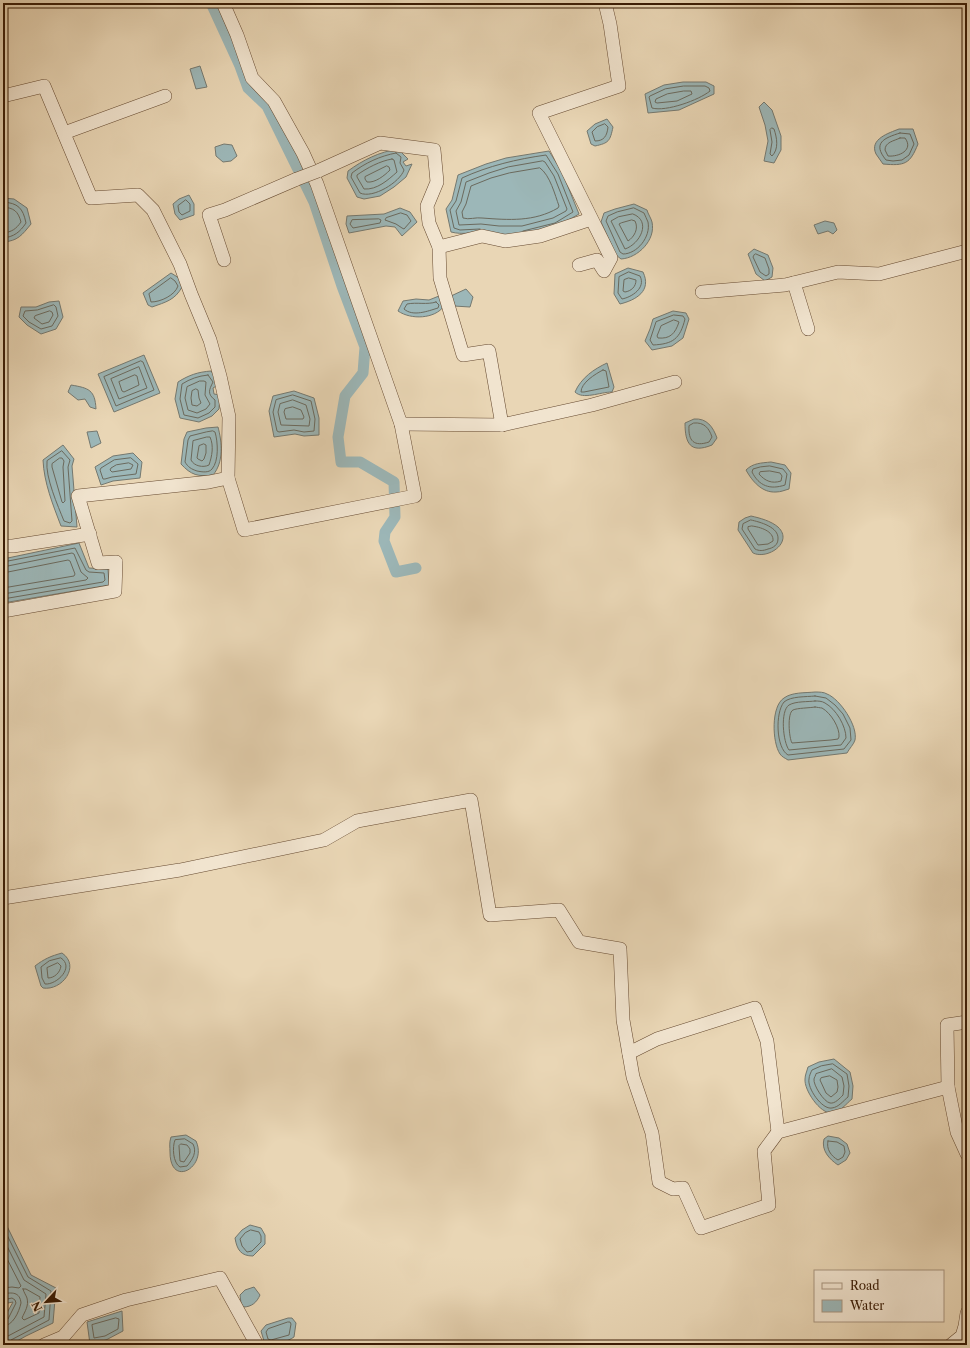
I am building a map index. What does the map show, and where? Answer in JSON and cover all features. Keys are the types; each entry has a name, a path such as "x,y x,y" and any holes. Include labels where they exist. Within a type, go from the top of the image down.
{"street":[{"path":"3,96 44,86 91,198 138,195 153,210 180,264 210,340 229,417 228,478 244,530 415,496 401,424 317,184 274,101 252,78 237,35 223,3"},
{"path":"579,265 597,260 604,272 611,258 539,113 619,86 610,24 605,3"},
{"path":"64,133 165,96"},
{"path":"224,260 209,215 225,210 318,171 380,143 434,150 437,182 427,206 429,223 440,247 440,278 464,355 489,351 502,425"},
{"path":"440,247 482,236 505,241 540,236 591,219"},
{"path":"702,292 785,285 838,272 879,274 967,251"},
{"path":"794,283 808,330"},
{"path":"401,424 502,425 592,405 675,382"},
{"path":"3,611 115,591 116,562 98,563 78,496 209,482 228,478"},
{"path":"3,546 13,546 90,534"},
{"path":"3,898 180,870 324,840 357,821 471,800 490,915 559,910 579,942 620,949 623,1020 633,1077 652,1133 659,1182 673,1190 682,1188 701,1228 769,1205 764,1151 778,1132 948,1087"},
{"path":"629,1053 657,1039 755,1008 767,1041 778,1132"},
{"path":"967,1022 947,1025 948,1087 958,1132 967,1154"},
{"path":"44,1345 63,1337 82,1315 126,1300 220,1278 257,1345"},
{"path":"952,1345 962,1336 967,1313"}],"water":[{"path":"200,66 207,87 196,89 190,69"},
{"path":"683,82 706,82 714,86 714,94 679,110 648,113 645,94 664,85"},
{"path":"764,102 772,110 781,136 781,150 774,163 764,161 768,141 759,107"},
{"path":"607,119 613,127 610,138 608,141 600,145 595,146 591,144 587,131 595,124"},
{"path":"899,129 913,129 918,144 915,151 909,160 902,164 883,164 876,154 875,144 881,137"},
{"path":"224,144 232,145 237,156 231,161 223,162 216,156 215,147"},
{"path":"398,149 408,159 403,162 406,166 412,164 406,177 380,196 364,199 357,197 347,178 348,171 359,163 372,157 384,152"},
{"path":"549,151 562,172 579,214 552,228 522,235 451,232 446,209 452,200 458,175 506,158"},
{"path":"189,195 194,204 194,215 180,220 175,214 173,204 179,199"},
{"path":"3,198 14,199 27,208 31,224 16,239 3,242"},
{"path":"634,204 647,210 653,229 648,241 639,252 627,258 621,259 616,255 601,222 604,213"},
{"path":"400,208 410,212 417,222 402,236 395,227 386,226 349,233 346,224 347,216 384,214"},
{"path":"825,221 834,223 837,230 833,234 828,231 818,234 814,225"},
{"path":"754,249 768,255 773,268 772,277 765,281 756,274 748,254"},
{"path":"628,268 643,272 645,279 644,289 637,297 620,304 614,294 615,274"},
{"path":"171,273 179,278 182,287 173,298 166,302 152,307 148,305 143,293"},
{"path":"466,289 473,297 470,307 454,306 451,296"},
{"path":"439,296 444,306 435,314 416,317 403,314 398,311 403,301 416,299 429,300"},
{"path":"59,301 63,317 56,329 41,334 27,325 19,317 21,307 36,307 49,302"},
{"path":"673,311 686,313 689,319 683,338 672,346 652,350 645,341 653,319"},
{"path":"144,355 160,393 114,412 98,374"},
{"path":"607,363 614,387 612,392 587,396 575,392 588,374"},
{"path":"211,371 218,385 213,388 214,394 220,395 219,409 212,416 199,422 180,418 175,399 178,382 194,374"},
{"path":"71,385 82,387 90,391 94,398 96,409 90,407 85,399 78,400 68,392"},
{"path":"294,391 314,398 319,418 319,435 304,436 295,434 274,437 269,411 273,396"},
{"path":"694,419 703,420 714,430 717,438 712,445 698,448 690,445 686,436 685,423"},
{"path":"218,427 221,452 217,470 213,475 203,476 188,471 181,464 184,439 187,432"},
{"path":"97,431 101,443 91,448 87,432"},
{"path":"63,445 74,459 72,466 77,527 61,526 49,494 45,477 43,460"},
{"path":"133,453 142,462 140,478 113,481 101,485 95,467 113,456"},
{"path":"771,462 785,465 791,473 789,489 778,492 766,491 754,482 746,470 754,465"},
{"path":"751,516 769,521 778,527 782,533 783,538 781,544 772,552 759,555 753,553 738,530 739,522"},
{"path":"79,543 89,568 108,569 109,585 3,603 3,559"},
{"path":"823,692 827,694 837,701 842,707 854,728 855,740 847,753 788,760 780,754 775,741 774,724 777,708 780,702 787,696 799,693"},
{"path":"62,953 70,964 67,976 57,986 43,988 35,966 41,961"},
{"path":"834,1059 850,1072 853,1086 852,1099 840,1109 832,1113 823,1110 818,1106 807,1089 805,1079 808,1067 819,1062"},
{"path":"186,1135 196,1141 198,1150 197,1159 193,1166 188,1170 181,1172 176,1170 172,1163 170,1141 171,1137"},
{"path":"828,1136 839,1138 847,1144 850,1153 846,1160 838,1165 826,1154 823,1143 824,1139"},
{"path":"3,1218 31,1275 56,1288 53,1323 10,1345 3,1345 3,1320 13,1302 3,1304"},
{"path":"250,1225 261,1228 265,1235 265,1244 253,1256 245,1255 240,1252 235,1238 242,1230"},
{"path":"254,1287 260,1295 259,1298 252,1305 243,1307 240,1295 245,1290"},
{"path":"122,1311 123,1331 106,1340 90,1344 87,1322"},
{"path":"292,1318 296,1323 294,1337 274,1344 267,1344 264,1341 261,1331 266,1325"}],"waterway":[{"path":"211,3 240,66 248,88 267,106 314,202 342,286 365,347 363,373 345,396 338,437 341,462 360,462 394,482 395,517 385,532 384,541 396,572 416,568"}]}
